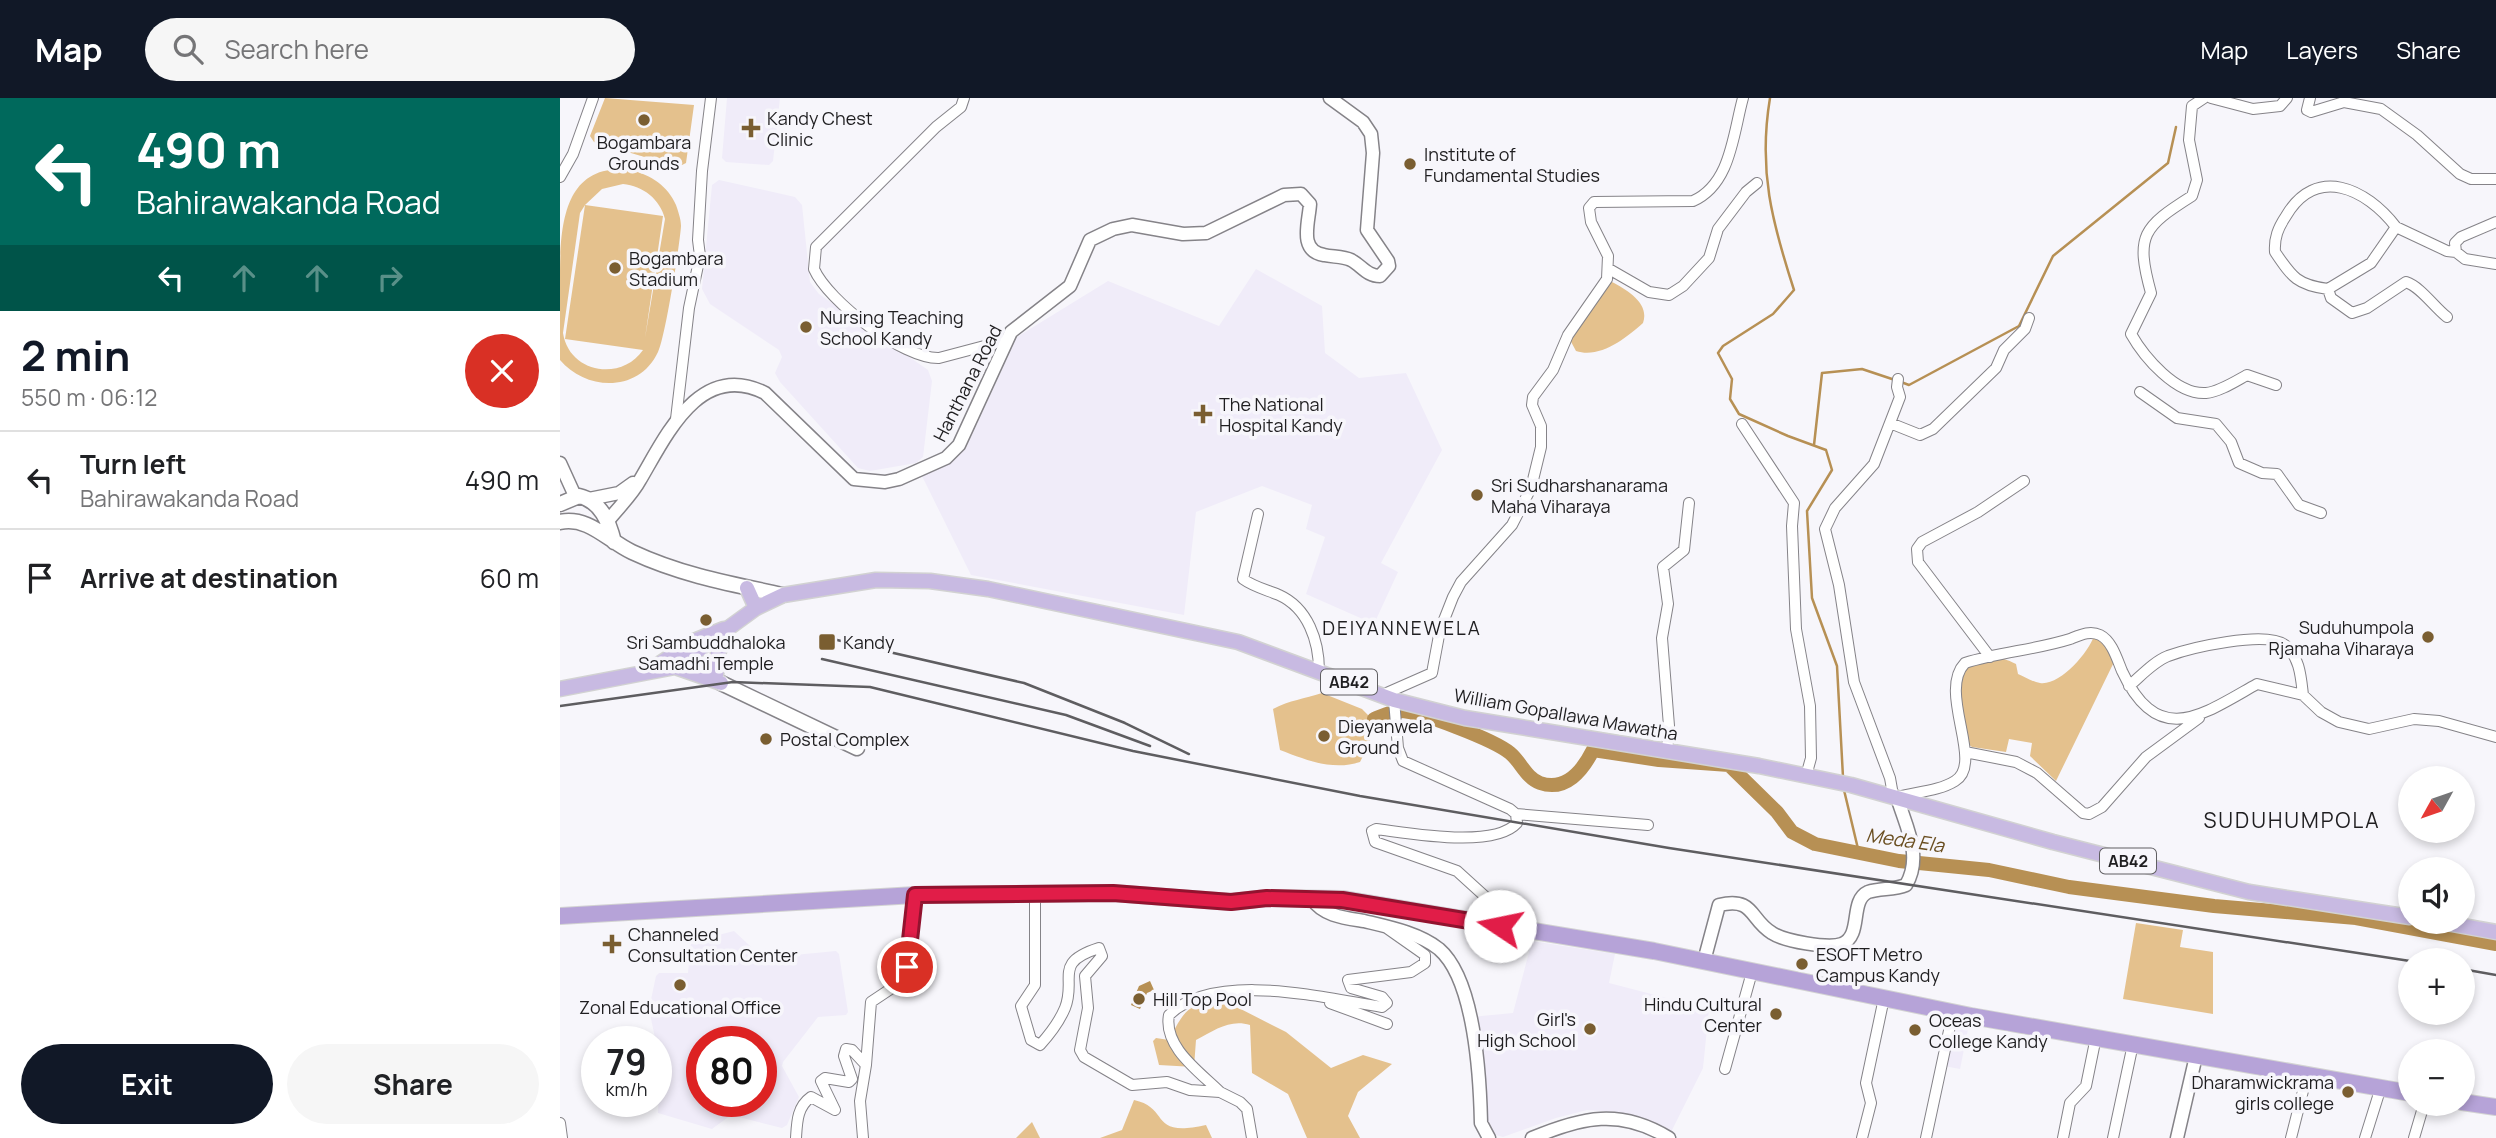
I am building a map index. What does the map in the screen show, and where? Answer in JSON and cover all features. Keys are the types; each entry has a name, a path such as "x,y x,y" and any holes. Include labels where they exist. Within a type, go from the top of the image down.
{"highway":[{"path":"560,916 915,895 1125,894 1231,902 1267,898 1312,898 1384,905 1704,961 1953,1012 2398,1091"},
{"path":"2475,1103 2496,1107"}],"main road":[{"path":"571,500 577,514 607,522"},
{"path":"571,500 598,506 614,542"},
{"path":"560,522 580,521 614,542 679,571 783,595"},
{"name":"William Gopallawa Mawatha","path":"681,663 757,608 783,595 891,579 988,589 1238,642 1319,671 1391,705 1851,785 2053,842 2249,892 2398,915"},
{"path":"747,588 757,608"},
{"path":"647,671 694,641 732,628"},
{"path":"719,679 718,653 732,628"},
{"path":"560,689 681,663 719,679 857,748"},
{"path":"2475,928 2496,932"}],"street":[{"path":"560,177 573,154 593,98"},
{"path":"607,522 644,473 676,419 689,308 700,256 698,240 702,171 711,98"},
{"path":"964,98 961,107 936,127 846,220 816,247 814,269 826,288 902,350 929,358 939,358 1007,340"},
{"name":"Hanthana Road","path":"676,419 708,391 753,387 772,399 854,479 885,482 899,479 953,454 1016,326 1051,303 1070,286 1086,245 1098,235 1132,225 1183,234 1206,233 1293,192 1301,194 1310,204 1306,237 1312,250 1321,255 1348,258 1373,276 1386,272 1388,261 1367,230 1373,153 1371,134 1363,122 1330,98"},
{"path":"1648,825 1516,814 1403,761 1399,754 1391,705 1432,673 1440,630 1457,590 1512,525 1531,488 1541,447 1541,426 1532,405 1533,397 1553,370 1568,335 1602,290 1609,269 1605,245 1591,222 1589,208 1594,202 1693,201 1705,196 1721,177 1743,98"},
{"path":"2204,98 2192,106 2189,140 2197,180 2192,196 2156,219 2144,238 2143,263 2151,293 2131,334 2140,351 2187,389 2207,393 2247,375 2276,385"},
{"path":"2211,98 2253,109 2280,106 2287,98"},
{"path":"2310,98 2308,110 2311,112 2344,102 2381,109 2417,135 2460,174 2471,179 2496,179"},
{"path":"1609,269 1649,292 1669,295 1683,286 1709,258 1718,229 1746,192 1757,183"},
{"path":"2396,227 2371,263 2328,289 2306,286 2291,275 2274,252 2277,231 2302,193 2320,186 2340,188 2360,196 2385,212 2396,227 2447,251 2456,252 2465,259 2495,264"},
{"path":"2456,252 2455,243 2461,237 2496,222"},
{"path":"2328,289 2331,298 2353,313 2367,308 2406,282 2414,284 2430,304 2446,317"},
{"path":"1890,423 1920,435 1933,429 1996,368 2004,350 2025,329 2029,318"},
{"path":"1704,961 1719,905 1740,902 1773,934 1818,945 1842,944 1852,935 1861,898 1867,892 1906,885 1913,872 1915,856 1890,778 1854,682 1839,585 1825,530 1835,508 1874,464 1900,397 1898,382"},
{"path":"2140,393 2177,418 2216,424 2231,442 2239,463 2262,473 2277,474 2299,505 2321,513"},
{"path":"1742,424 1794,503 1792,537 1796,629 1810,706 1811,758 1807,776"},
{"path":"561,465 571,500 619,493 644,473"},
{"path":"1990,657 1918,562 1917,550 1922,542 1978,512 2024,481"},
{"path":"1667,752 1669,726 1662,638 1668,604 1662,574 1663,566 1684,550 1689,503"},
{"path":"1258,514 1243,579 1298,607 1317,646 1319,671"},
{"path":"1895,796 1958,780 1966,762 1955,689 1960,669 1965,663 2044,648 2087,633 2098,633 2108,640 2137,699 2154,712 2175,719 2192,719 2258,684 2303,695 2321,712 2339,722 2369,729 2414,719 2439,721 2496,737"},
{"path":"2129,686 2167,657 2237,642 2269,639 2284,644 2294,655 2300,670 2303,695"},
{"path":"1965,752 2016,762 2037,773 2083,813 2089,814 2102,807 2146,757 2206,713"},
{"path":"1500,926 1490,901 1457,871 1443,863 1379,845 1372,831 1493,837 1510,832 1517,823 1516,814"},
{"path":"1035,894 1035,985 1021,1006 1031,1040 1041,1045 1066,1006 1067,975 1071,964 1082,953 1099,948 1102,956 1085,976 1088,1008 1080,1050 1084,1058 1132,1085 1167,1082 1191,1090 1220,1092"},
{"path":"863,1138 860,1101 871,1002 895,986 907,967 915,895"},
{"path":"1312,898 1322,909 1333,915 1385,926 1424,939 1440,950 1461,981 1474,1043 1482,1123 1489,1138"},
{"path":"1252,1138 1247,1110 1240,1102 1220,1092 1178,1050 1167,1027 1170,1015 1182,1003 1247,989 1382,1007 1387,1003 1382,997 1351,988 1348,980 1411,972 1425,963 1425,955 1385,926"},
{"path":"1725,1069 1752,972"},
{"path":"1313,997 1387,1024"},
{"path":"1862,1138 1871,1103 1866,1083 1884,998"},
{"path":"1926,1138 1953,1012"},
{"path":"2063,1138 2070,1103 2085,1086 2096,1037"},
{"path":"2113,1138 2133,1044"},
{"path":"796,1138 799,1113 806,1100 811,1097 835,1110 821,1081 825,1078 849,1082 852,1079 844,1056 846,1049 852,1050 866,1065"},
{"path":"2177,1138 2196,1056"},
{"path":"2291,1138 2307,1074"},
{"path":"2365,1138 2381,1087"},
{"path":"2414,1138 2420,1116"},
{"path":"1532,1138 1588,1118 1619,1119 1646,1124 1669,1138"},
{"path":"560,1123 562,1138"}],"shaded area":[{"name":"Bogambara Grounds","path":"605,98 694,105 686,163 678,167 594,142 590,136"},
{"name":"Kandy Chest Clinic","path":"727,98 780,98 773,161 769,165 726,162 722,158"},
{"path":"608,170 631,170 658,182 673,198 681,226 668,311 658,352 638,375 612,383 584,378 560,360 560,263 564,223 569,204 577,189 590,177","holes":["623,184 637,188 650,195 663,212 665,219 645,338 663,216 585,205 602,189","585,205 565,339 643,350 633,360 610,369 585,364 567,347 563,333 580,213"]},
{"name":"Nursing Teaching School Kandy","path":"719,180 795,197 802,205 810,282 819,294 928,370 932,381 923,457 916,463 870,471 858,468 780,382 775,373 782,357 779,350 710,304 702,289 712,185"},
{"name":"The National Hospital Kandy","path":"1256,269 1322,306 1325,353 1359,378 1406,373 1442,450 1381,563 1398,572 1374,624 1306,594 1325,537 1306,529 1312,505 1262,486 1196,512 1184,615 971,575 922,476 965,450 1017,337 1108,281 1219,326"},
{"path":"1612,282 1640,303 1643,323 1621,341 1603,350 1585,353 1576,351 1569,338"},
{"path":"2094,636 2110,646 2114,662 2056,781 2030,756 2032,743 2009,739 2006,752 1972,747 1968,744 1958,681 1962,668 1982,659 2001,658 2016,664 2018,674 2040,683 2048,683 2072,667 2086,651"},
{"name":"Dieyanwela Ground","path":"1322,693 1362,709 1371,718 1370,742 1360,762 1330,765 1280,750 1273,709"},
{"path":"2136,923 2183,930 2180,947 2213,952 2213,1014 2123,999"},
{"path":"734,931 763,958 836,951 839,954 848,1012 846,1015 818,1017 783,1062 782,1066 799,1097 787,1125 782,1128 739,1117 777,1117 777,1026 686,1026 686,1117 728,1117 712,1129 672,1117 672,1026 653,1026 649,1009 659,973 688,973 691,942"},
{"name":"Girl's High School","path":"1532,941 1615,954 1609,983 1709,1009 1703,1068 1669,1136 1645,1121 1619,1112 1587,1110 1503,1137 1492,1134 1483,1123 1471,1017 1513,1013"},
{"name":"Hill Top Pool","path":"1150,981 1154,990 1147,993 1140,1009 1131,1005 1139,986"},
{"path":"1217,997 1286,1032 1331,1068 1363,1055 1392,1064 1358,1092 1348,1116 1360,1138 1307,1138 1288,1094 1252,1073 1250,1025 1229,1024 1196,1040 1194,1067 1159,1065 1153,1041 1156,1038 1169,1040 1178,1023 1192,1007"},
{"path":"1952,1025 1968,1029 1960,1069 1944,1066"},
{"path":"1134,1100 1153,1109 1167,1125 1175,1128 1206,1125 1212,1138 1100,1138 1122,1130"},
{"path":"1032,1122 1040,1138 1016,1138"}],"waterway":[{"path":"1770,98 1766,149 1769,196 1794,290 1773,314 1723,346 1718,353 1732,379 1730,399 1739,414 1826,450 1832,470 1807,511 1812,598 1837,666 1843,777"},
{"path":"1901,382 1909,385 2019,326 2053,256 2168,163 2176,127"},
{"path":"1814,445 1822,373 1862,369 1895,380"},
{"name":"Meda Ela","path":"1374,719 1400,711 1456,727 1502,747 1531,777 1549,785 1566,782 1579,772 1593,750 1659,760 1729,765 1777,812 1792,832 1815,844 1899,861 1989,870 2069,887 2214,906 2356,918 2496,944"},
{"path":"1844,790 1859,853"}],"railway":[{"path":"824,637 1024,683 1125,723 1189,754"},
{"path":"822,659 1066,715 1150,746"},
{"path":"560,706 733,682 870,687 1133,751 1360,796 1669,848 2398,959"},
{"path":"2475,971 2496,975"}],"place":[{"name":"Bogambara Grounds","path":"644,120"},
{"name":"Kandy Chest Clinic","path":"751,128"},
{"name":"Institute of Fundamental Studies","path":"1410,164"},
{"name":"Bogambara Stadium","path":"615,268"},
{"name":"Nursing Teaching School Kandy","path":"806,327"},
{"name":"The National Hospital Kandy","path":"1203,414"},
{"name":"Sri Sudharshanarama Maha Viharaya","path":"1477,495"},
{"name":"Sri Sambuddhaloka Samadhi Temple","path":"706,620"},
{"name":"Suduhumpola Rjamaha Viharaya","path":"2428,637"},
{"name":"Kandy","path":"827,642"},
{"name":"Dieyanwela Ground","path":"1324,736"},
{"name":"Postal Complex","path":"766,739"},
{"name":"Channeled Consultation Center","path":"612,944"},
{"name":"ESOFT Metro Campus Kandy","path":"1802,964"},
{"name":"Zonal Educational Office","path":"680,985"},
{"name":"Hill Top Pool","path":"1139,999"},
{"name":"Hindu Cultural Center","path":"1776,1014"},
{"name":"Girl's High School","path":"1590,1029"},
{"name":"Oceas College Kandy","path":"1915,1030"},
{"name":"Dharamwickrama girls college","path":"2348,1092"}],"district":[{"name":"DEIYANNEWELA","path":"1402,628"},
{"name":"SUDUHUMPOLA","path":"2292,820"}],"route":[{"path":"907,967 915,895 1113,893 1231,902 1267,898 1342,900 1500,926"}]}
